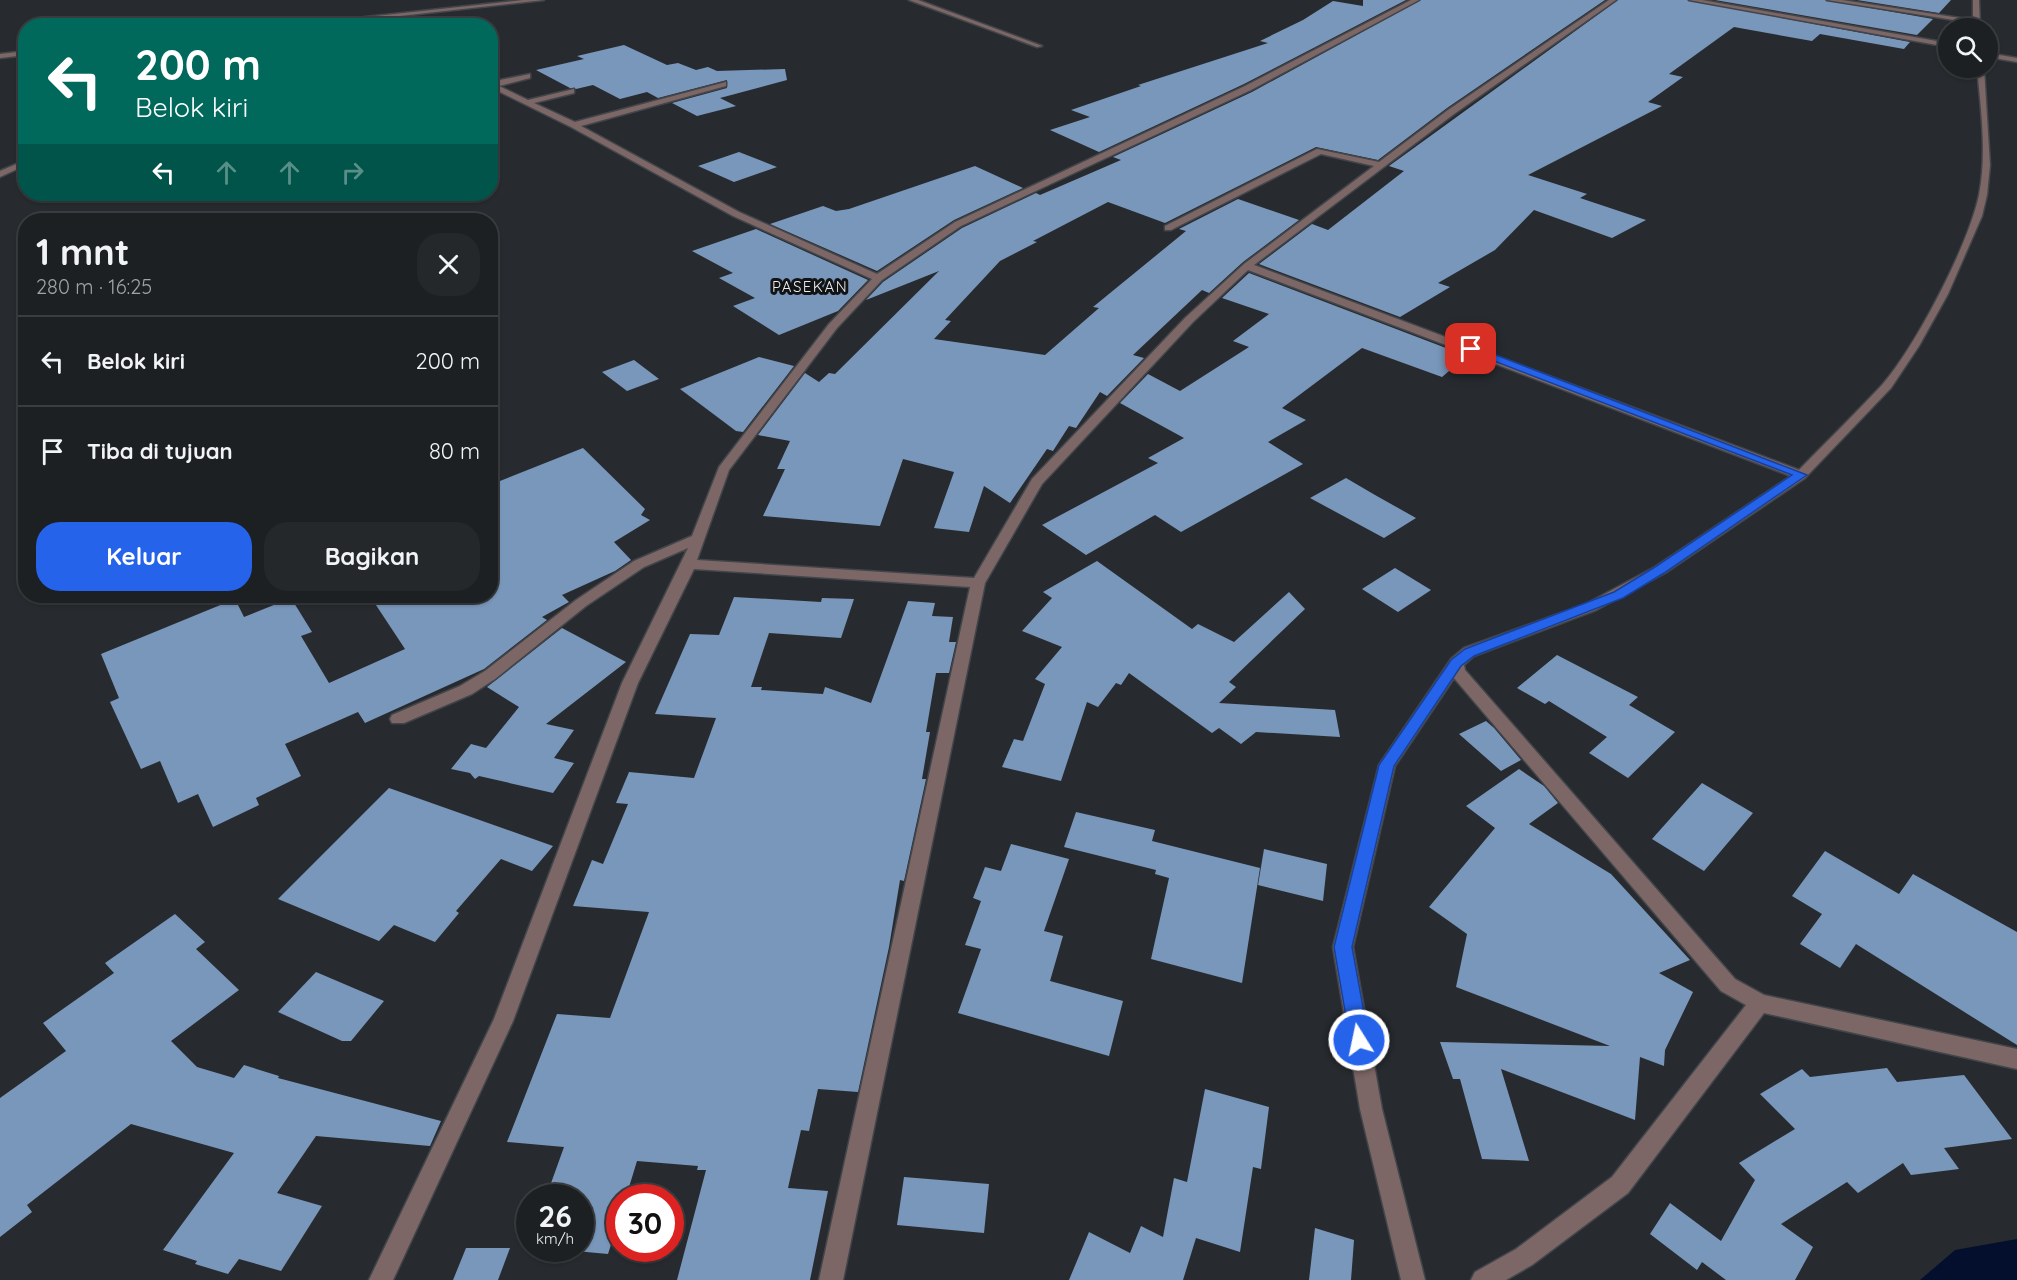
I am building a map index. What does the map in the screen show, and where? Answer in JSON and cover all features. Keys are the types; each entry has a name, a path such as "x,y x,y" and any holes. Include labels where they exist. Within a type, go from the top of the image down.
{"street":[{"path":"362,18 541,0"},
{"path":"912,0 1039,46"},
{"path":"381,1280 503,1021 630,683 689,564 723,470 833,326 878,278 958,224 1248,88 1416,0"},
{"path":"831,1280 978,583 1037,482 1189,320 1247,266 1450,112 1613,0"},
{"path":"1692,0 1938,43"},
{"path":"1830,0 1941,18"},
{"path":"1973,18 1976,0"},
{"path":"0,56 18,54"},
{"path":"1998,57 2017,60"},
{"path":"498,83 527,76"},
{"path":"1413,1280 1371,1109 1343,947 1387,765 1456,663 1469,652 1618,595 1660,570 1801,475 1899,370 1941,297 1970,236 1983,192 1984,113 1982,78"},
{"path":"574,124 723,84"},
{"path":"498,87 574,124 736,214 878,278"},
{"path":"527,102 572,91"},
{"path":"1168,228 1320,150 1380,165"},
{"path":"0,174 18,166"},
{"path":"1247,266 1801,475"},
{"path":"398,719 466,690 490,675 581,603 639,564 698,539"},
{"path":"689,564 978,583"},
{"path":"1456,663 1457,671 1728,985 1760,1003 2017,1059"},
{"path":"1483,1280 1524,1257 1620,1185 1760,1003"}],"water":[{"path":"2017,1239 2017,1280 1920,1280 1955,1250"}],"building":[{"path":"1363,0 1406,0 1244,84 1099,152 1050,130 1090,117 1071,110 1141,86 1138,85 1268,43 1260,41 1303,20 1333,1 1363,6"},
{"path":"1421,0 1605,0 1447,108 1378,160 1316,147 1165,223 1108,202 1000,261 945,320 951,321 934,339 1045,355 1099,308 1093,307 1186,231 1179,229 1238,199 1299,220 1243,262 1209,293 1202,290 1133,355 1144,358 1107,396 1100,392 1076,428 1069,426 1053,451 1047,449 1010,503 984,486 969,532 934,528 954,472 903,459 880,526 763,516 785,469 777,469 790,441 758,435 805,373 819,382 829,373 835,374 939,271 866,300 883,282 962,228 1036,193 1040,195 1121,160 1113,157 1252,92"},
{"path":"1618,0 1687,0 1910,42 1904,49 1820,34 1812,41 1734,27 1669,74 1683,77 1648,102 1662,106 1528,175 1587,194 1580,198 1646,220 1612,238 1534,210 1495,250 1438,283 1450,287 1400,317 1259,264 1312,224 1328,230 1404,171 1389,166"},
{"path":"1715,0 1825,0 1933,19 1917,35"},
{"path":"1857,0 1951,0 1939,13"},
{"path":"624,45 667,65 678,63 696,70 708,67 717,71 785,69 787,80 720,98 736,106 697,116 672,103 727,88 727,80 658,98 647,92 620,99 593,85 570,88 536,70 584,59 577,56"},
{"path":"739,152 777,167 734,182 698,166"},
{"path":"975,166 1023,188 954,220 877,271 770,224 823,206 836,211 849,209"},
{"path":"756,229 868,280 838,311 779,335 733,306 755,298 719,278 733,273 692,251"},
{"path":"1249,273 1467,356 1442,377 1362,348 1282,408 1306,420 1268,442 1303,464 1181,532 1155,515 1086,555 1042,525 1158,463 1148,458 1184,438 1120,403 1148,374 1180,391 1249,347 1233,341 1269,314 1222,298"},
{"path":"759,357 794,366 743,432 736,431 680,389"},
{"path":"634,360 659,379 627,391 602,372"},
{"path":"583,448 645,509 641,515 650,520 614,542 631,560 615,571 562,595 569,602 542,617 547,620 484,669 365,723 358,712 285,744 301,776 256,798 259,805 213,827 198,794 178,803 160,761 141,769 110,702 119,698 101,654 225,603 237,603 244,617 279,603 294,603 312,632 301,636 329,683 405,649 375,603 498,603 498,482"},
{"path":"1346,478 1416,518 1384,538 1310,498"},
{"path":"1097,561 1192,629 1198,624 1234,642 1289,592 1305,609 1229,682 1236,687 1219,703 1335,710 1340,737 1256,732 1241,744 1219,728 1212,733 1129,673 1121,685 1116,683 1098,707 1087,702 1061,781 1002,767 1014,739 1023,741 1045,684 1035,679 1062,647 1022,631 1052,598 1043,592"},
{"path":"1395,568 1431,590 1398,612 1362,589"},
{"path":"734,597 821,602 822,598 854,599 841,638 769,633 751,687 762,687 761,690 823,694 825,687 871,703 908,601 935,603 932,616 953,617 949,642 956,642 949,673 936,673 926,732 930,732 922,779 926,779 904,881 900,880 889,947 858,1092 818,1089 809,1131 801,1130 788,1188 828,1191 810,1280 677,1280 682,1262 684,1262 684,1253 706,1170 697,1170 698,1166 637,1161 630,1184 606,1184 606,1254 594,1253 594,1184 551,1184 564,1147 507,1142 557,1014 610,1018 649,912 573,906 592,860 603,864 628,804 616,803 629,772 694,778 716,718 655,714 690,634 719,635"},
{"path":"562,628 626,662 546,724 574,730 554,758 574,763 553,793 479,776 475,779 470,773 451,769 471,744 486,748 519,707 487,687"},
{"path":"1557,655 1638,697 1629,705 1675,732 1628,778 1589,753 1607,737 1549,701 1545,704 1517,688"},
{"path":"1486,721 1521,760 1501,771 1459,734"},
{"path":"1519,769 1544,786 1558,803 1529,824 1611,874 1690,960 1659,973 1693,992 1665,1050 1664,1066 1640,1057 1635,1120 1501,1069 1529,1161 1482,1159 1460,1079 1453,1079 1440,1042 1610,1046 1456,987 1467,934 1429,907 1495,828 1466,806"},
{"path":"1702,783 1753,813 1704,871 1652,839"},
{"path":"389,788 553,846 532,871 501,859 456,911 459,913 435,942 394,925 379,941 278,899"},
{"path":"1076,812 1155,830 1152,841 1260,868 1242,983 1151,959 1169,878 1155,874 1156,870 1064,847"},
{"path":"1011,844 1069,859 1044,931 1063,936 1050,981 1123,1001 1109,1056 958,1013 981,949 965,945 981,901 973,898 985,867 1001,871"},
{"path":"1264,849 1327,864 1323,901 1258,885"},
{"path":"1825,851 1899,894 1913,874 2017,932 2017,1045 1856,944 1840,968 1800,944 1822,914 1792,896"},
{"path":"175,914 205,942 196,949 239,990 171,1041 197,1067 234,1078 244,1065 279,1076 278,1078 441,1121 430,1146 316,1136 277,1193 322,1206 281,1271 239,1259 228,1274 195,1264 197,1261 163,1250 234,1153 131,1124 27,1205 32,1212 0,1237 0,1098 66,1051 43,1023 114,973 105,963"},
{"path":"316,972 384,1001 351,1041 342,1041 278,1012"},
{"path":"1887,1068 1897,1082 1964,1075 2012,1139 1944,1148 1959,1169 1911,1175 1903,1163 1858,1193 1847,1182 1781,1224 1813,1247 1795,1280 1726,1280 1702,1262 1697,1270 1650,1234 1670,1203 1721,1241 1755,1180 1739,1163 1795,1129 1760,1094 1802,1069 1810,1077"},
{"path":"1205,1089 1269,1107 1261,1169 1253,1167 1240,1252 1196,1238 1183,1280 1069,1280 1089,1232 1130,1253 1141,1226 1163,1237 1174,1178 1187,1182"},
{"path":"904,1177 989,1184 984,1233 897,1225"},
{"path":"1315,1228 1354,1240 1351,1280 1309,1280"},
{"path":"466,1248 510,1248 498,1280 453,1280"}],"district":[{"name":"PASEKAN","path":"810,286"}],"route":[{"path":"1359,1040 1343,947 1387,765 1456,663 1469,652 1618,595 1778,493 1801,475 1471,349"}]}
